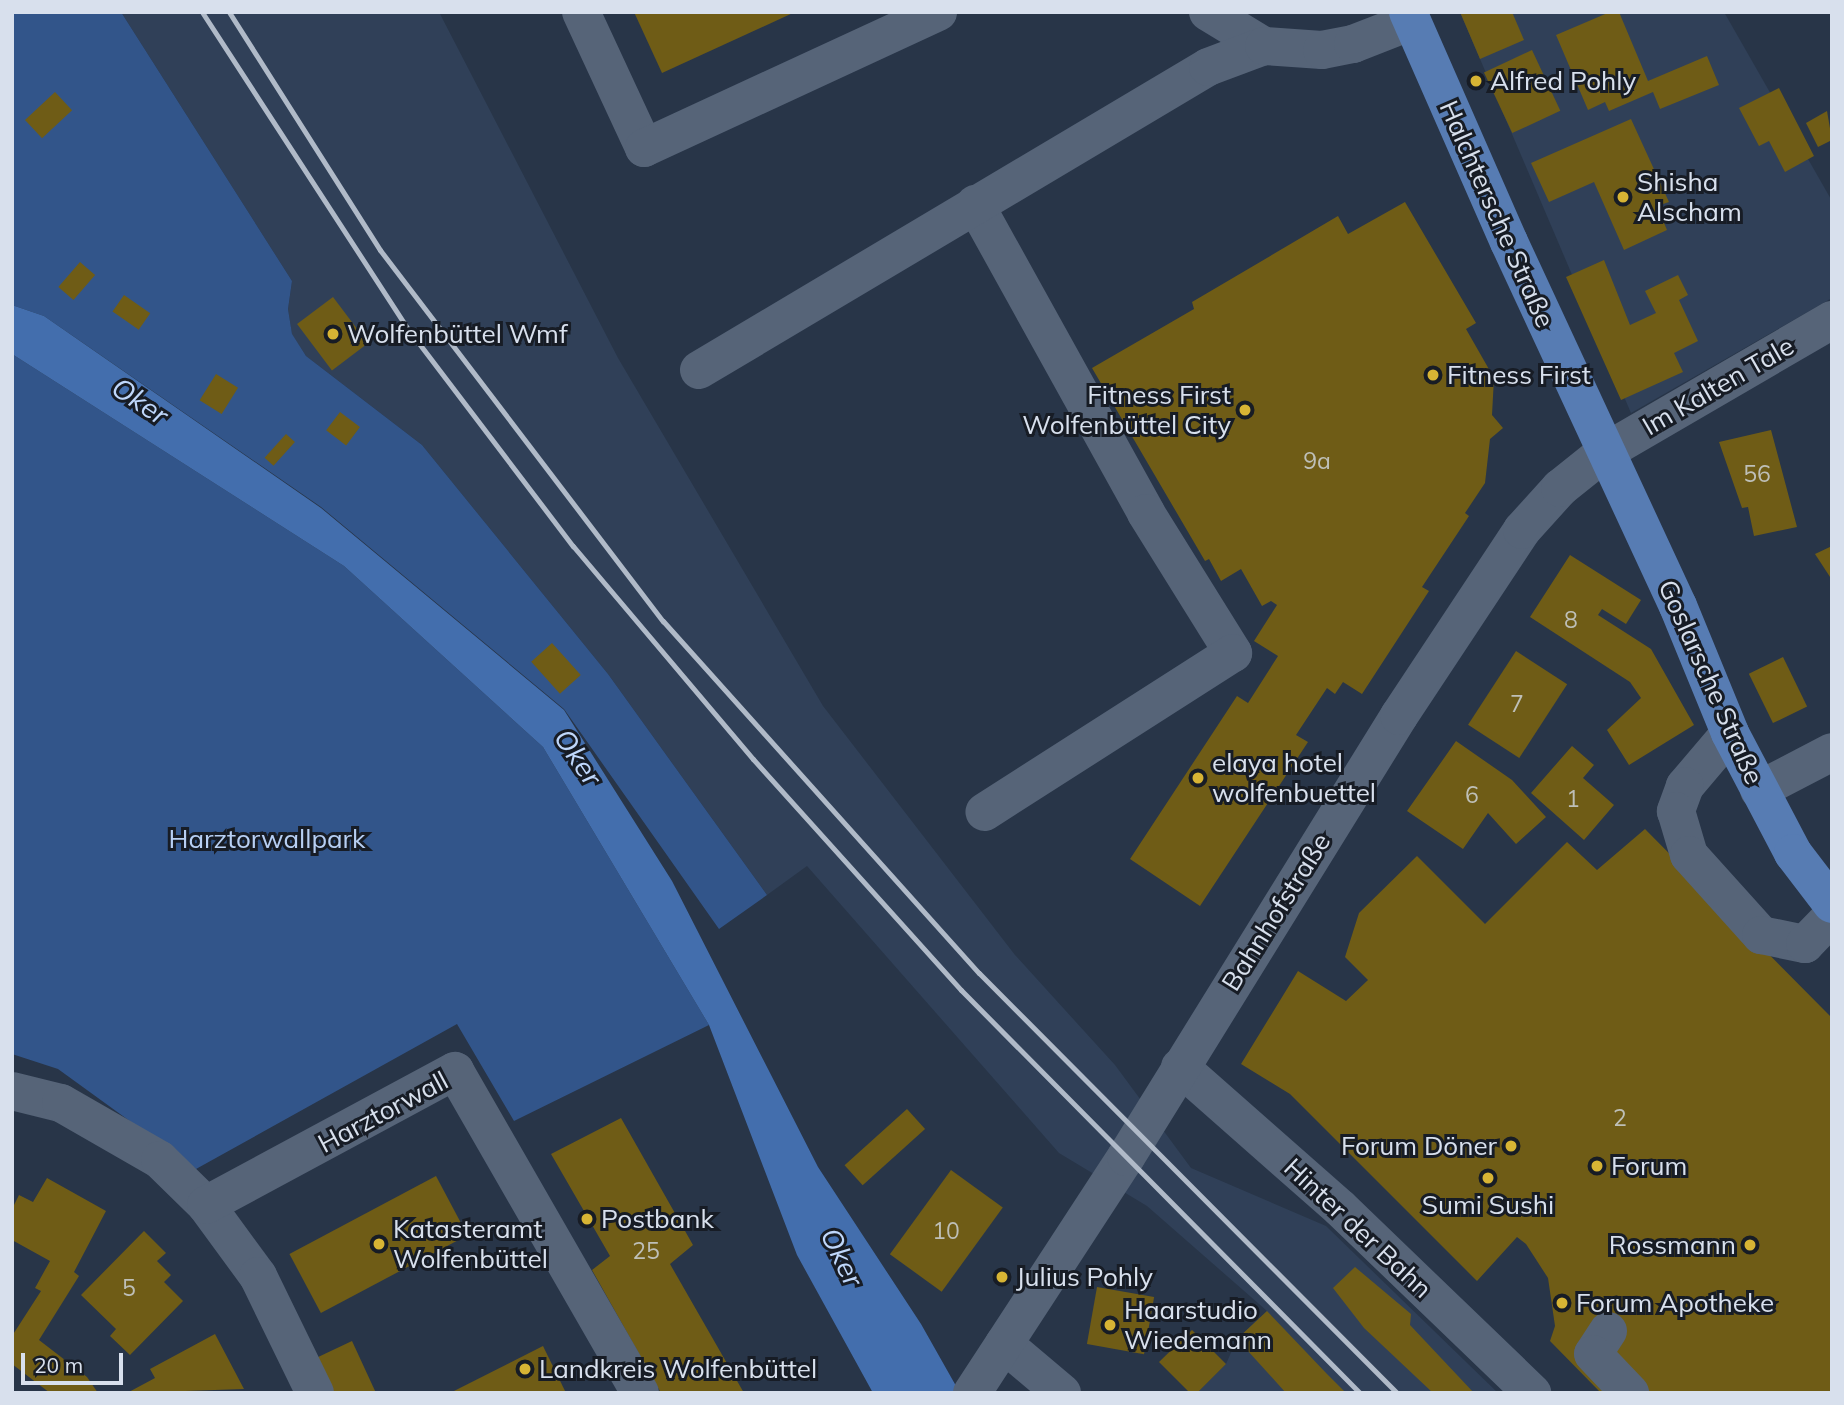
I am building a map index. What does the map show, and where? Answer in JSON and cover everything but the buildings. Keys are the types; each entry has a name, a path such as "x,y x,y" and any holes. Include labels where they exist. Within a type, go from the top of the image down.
{"main road":[{"name":"Halchtersche Straße","path":"1410,16 1605,452"},
{"name":"Goslarsche Straße","path":"1605,452 1678,606 1730,733 1793,853 1832,904"}],"street":[{"path":"581,12 643,148 938,12"},
{"path":"1208,12 1264,46"},
{"path":"699,370 1208,67 1264,46 1322,50 1353,44 1410,16"},
{"path":"975,204 1146,513 1233,653 984,812"},
{"name":"Im Kalten Tale","path":"1605,452 1832,320"},
{"name":"Bahnhofstraße","path":"973,1391 1407,704 1522,530 1560,488 1605,452"},
{"path":"1730,733 1685,786 1676,811 1689,855 1761,935 1805,944 1832,916"},
{"path":"1759,790 1832,752"},
{"name":"Hinter der Bahn","path":"1180,1067 1340,1208 1532,1393"},
{"name":"Harztorwall","path":"206,1205 456,1071 640,1393"},
{"path":"12,1091 61,1103 160,1160 206,1205 258,1276 314,1393"},
{"path":"1608,1331 1593,1354 1630,1393"},
{"path":"1004,1344 1062,1393"}],"shaded area":[{"path":"121,12 439,12 618,358 823,706 1015,955 1115,1065 1191,1168 1326,1226 1498,1393 1197,1393 1226,1364 1237,1339 1267,1311 1147,1206 1059,1153 807,866 767,895 608,674 422,445 306,356 292,335 288,309 292,281"},
{"path":"1460,12 1724,12 1832,201 1832,298 1631,413"}],"green space":[{"path":"12,12 121,12 292,281 288,309 292,334 306,356 422,445 608,674 767,895 719,929 564,709 321,507 44,316 12,305"},
{"name":"Harztorwallpark","path":"12,354 344,566 543,747 709,1025 514,1121 457,1024 196,1169 58,1069 12,1054"}],"water":[{"name":"Oker","path":"12,305 44,316 321,508 564,710 672,881 818,1167 921,1324 960,1393 873,1393 797,1255 709,1025 543,747 344,566 12,354"}],"railway":[{"path":"202,12 405,325 573,546 753,759 961,990 1360,1393"},
{"path":"229,12 380,250 663,621 979,973 1397,1393"}],"place":[{"name":"Alfred Pohly","path":"1476,81"},
{"name":"Shisha Alscham","path":"1623,197"},
{"name":"Wolfenbüttel Wmf","path":"333,334"},
{"name":"Fitness First","path":"1433,375"},
{"name":"Fitness First Wolfenbüttel City","path":"1245,410"},
{"name":"elaya hotel wolfenbuettel","path":"1198,778"},
{"name":"Forum Döner","path":"1511,1146"},
{"name":"Forum","path":"1597,1166"},
{"name":"Sumi Sushi","path":"1488,1178"},
{"name":"Postbank","path":"587,1219"},
{"name":"Katasteramt Wolfenbüttel","path":"379,1244"},
{"name":"Rossmann","path":"1750,1245"},
{"name":"Julius Pohly","path":"1002,1277"},
{"name":"Forum Apotheke","path":"1562,1303"},
{"name":"Haarstudio Wiedemann","path":"1110,1325"},
{"name":"Landkreis Wolfenbüttel","path":"525,1369"}]}
